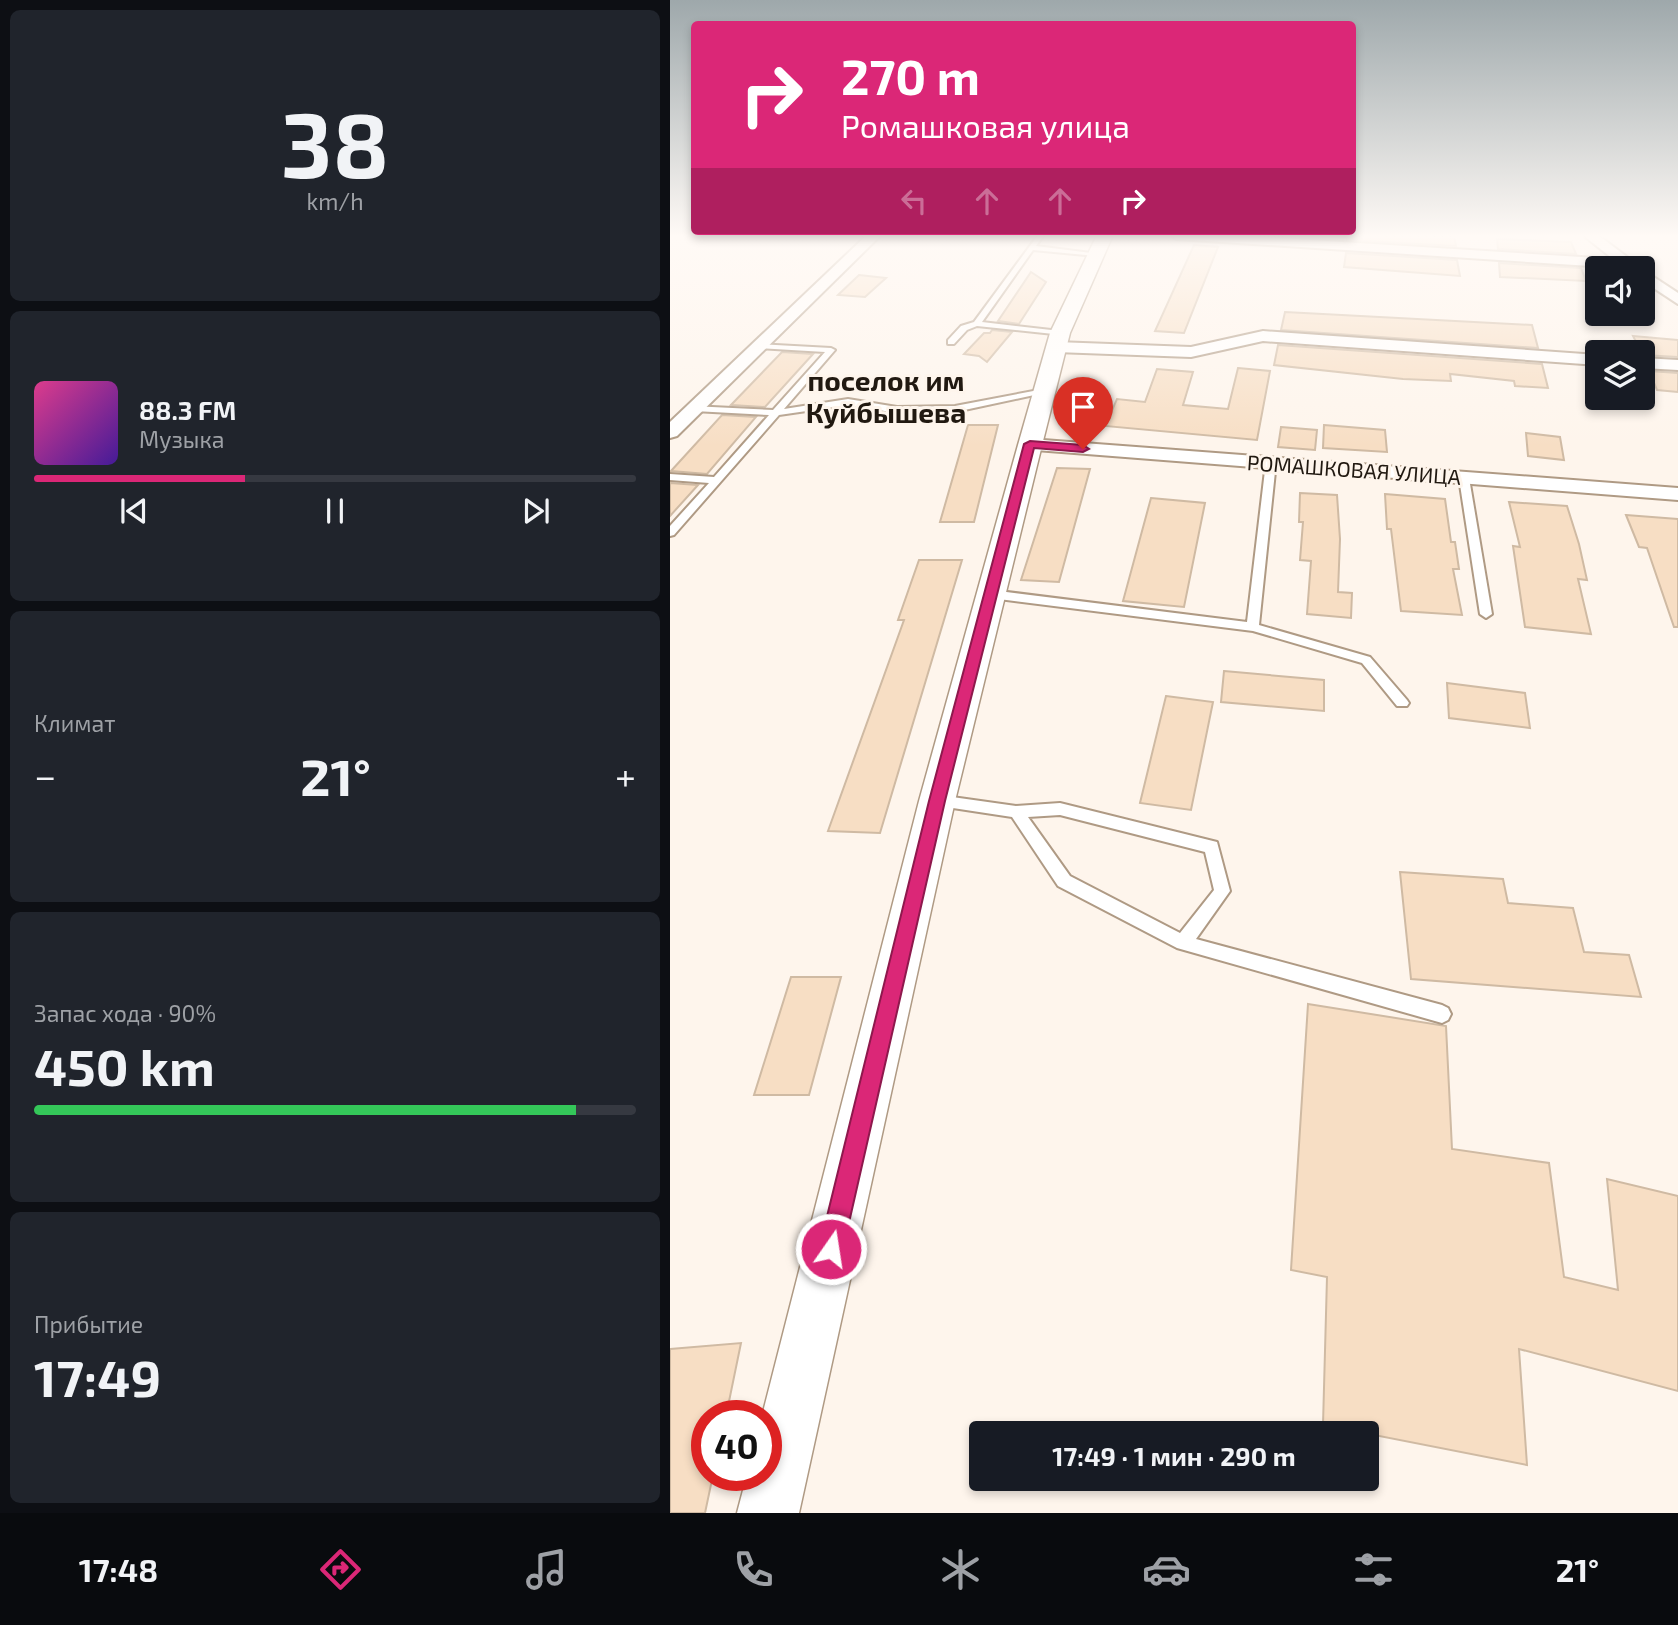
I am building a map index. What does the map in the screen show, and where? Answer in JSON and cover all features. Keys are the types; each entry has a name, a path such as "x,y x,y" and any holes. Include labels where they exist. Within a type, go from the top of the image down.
{"street":[{"path":"670,432 800,306"},
{"path":"769,1513 937,801 1058,340 1073,306"},
{"path":"1058,340 1191,352 1263,336 1585,359"},
{"path":"1655,364 1678,365"},
{"name":"РОМАШКОВАЯ УЛИЦА","path":"1030,444 1678,494"}],"lane":[{"path":"977,324 990,306"},
{"path":"951,342 964,328 977,324 1058,340"},
{"path":"670,533 831,350 758,346"},
{"path":"694,408 775,413 848,402 897,410 955,409 1044,392"},
{"path":"1253,627 1271,462"},
{"path":"670,477 717,480"},
{"path":"1464,478 1486,614"},
{"path":"991,594 1253,627 1366,660 1402,704"},
{"path":"937,801 1016,812 1060,809 1212,847 1222,891 1183,943"},
{"path":"1016,812 1064,881 1183,943 1442,1014"}],"building":[{"path":"1008,306 1031,306 1019,324 998,321"},
{"path":"1167,306 1195,306 1184,333 1155,331"},
{"path":"1285,312 1532,325 1538,348 1281,330"},
{"path":"992,330 1012,332 987,362 979,356 964,354 984,333 990,333"},
{"path":"1633,336 1678,340 1678,357 1655,356 1655,340 1635,340"},
{"path":"1278,345 1542,364 1548,388 1515,386 1514,381 1450,374 1451,381 1403,379 1274,365"},
{"path":"782,352 813,354 765,407 731,405"},
{"path":"1238,368 1270,371 1257,440 1105,426 1117,399 1145,402 1157,369 1193,372 1183,405 1228,409"},
{"path":"1655,371 1678,373 1678,392 1657,390"},
{"path":"722,415 756,417 707,474 671,471"},
{"path":"968,425 998,425 974,522 940,522"},
{"path":"1324,425 1385,430 1387,452 1323,448"},
{"path":"1281,427 1317,430 1315,450 1278,447"},
{"path":"1526,433 1560,437 1564,460 1528,456"},
{"path":"1057,468 1090,469 1059,582 1021,580"},
{"path":"670,483 698,485 670,516"},
{"path":"1300,493 1337,495 1340,539 1338,592 1352,593 1351,618 1307,614 1311,561 1300,560 1303,522 1299,522"},
{"path":"1385,494 1445,499 1451,542 1455,542 1459,569 1453,569 1462,615 1401,611 1391,529 1387,529"},
{"path":"1151,498 1205,503 1184,607 1123,601"},
{"path":"1509,502 1567,506 1587,580 1578,579 1591,634 1525,627 1513,546 1520,547"},
{"path":"1626,515 1678,519 1678,627 1674,627 1647,548 1639,547"},
{"path":"919,560 962,560 880,833 828,831 904,620 898,620"},
{"path":"1224,671 1324,680 1324,711 1221,702"},
{"path":"1447,683 1525,693 1530,728 1449,718"},
{"path":"1166,696 1213,702 1191,810 1140,803"},
{"path":"1400,872 1503,879 1508,903 1573,908 1584,952 1629,955 1641,997 1411,979"},
{"path":"791,977 841,977 809,1095 754,1095"},
{"path":"1308,1004 1446,1026 1452,1149 1549,1163 1564,1277 1618,1290 1607,1179 1678,1196 1678,1391 1519,1349 1527,1465 1379,1436 1379,1421 1323,1421 1327,1277 1291,1270"},
{"path":"741,1343 729,1400 691,1400 691,1491 710,1491 705,1513 670,1513 670,1349"}],"district":[{"name":"поселок им Куйбышева","path":"886,396"}],"route":[{"path":"831,1249 937,801 1030,444 1083,449"}]}
